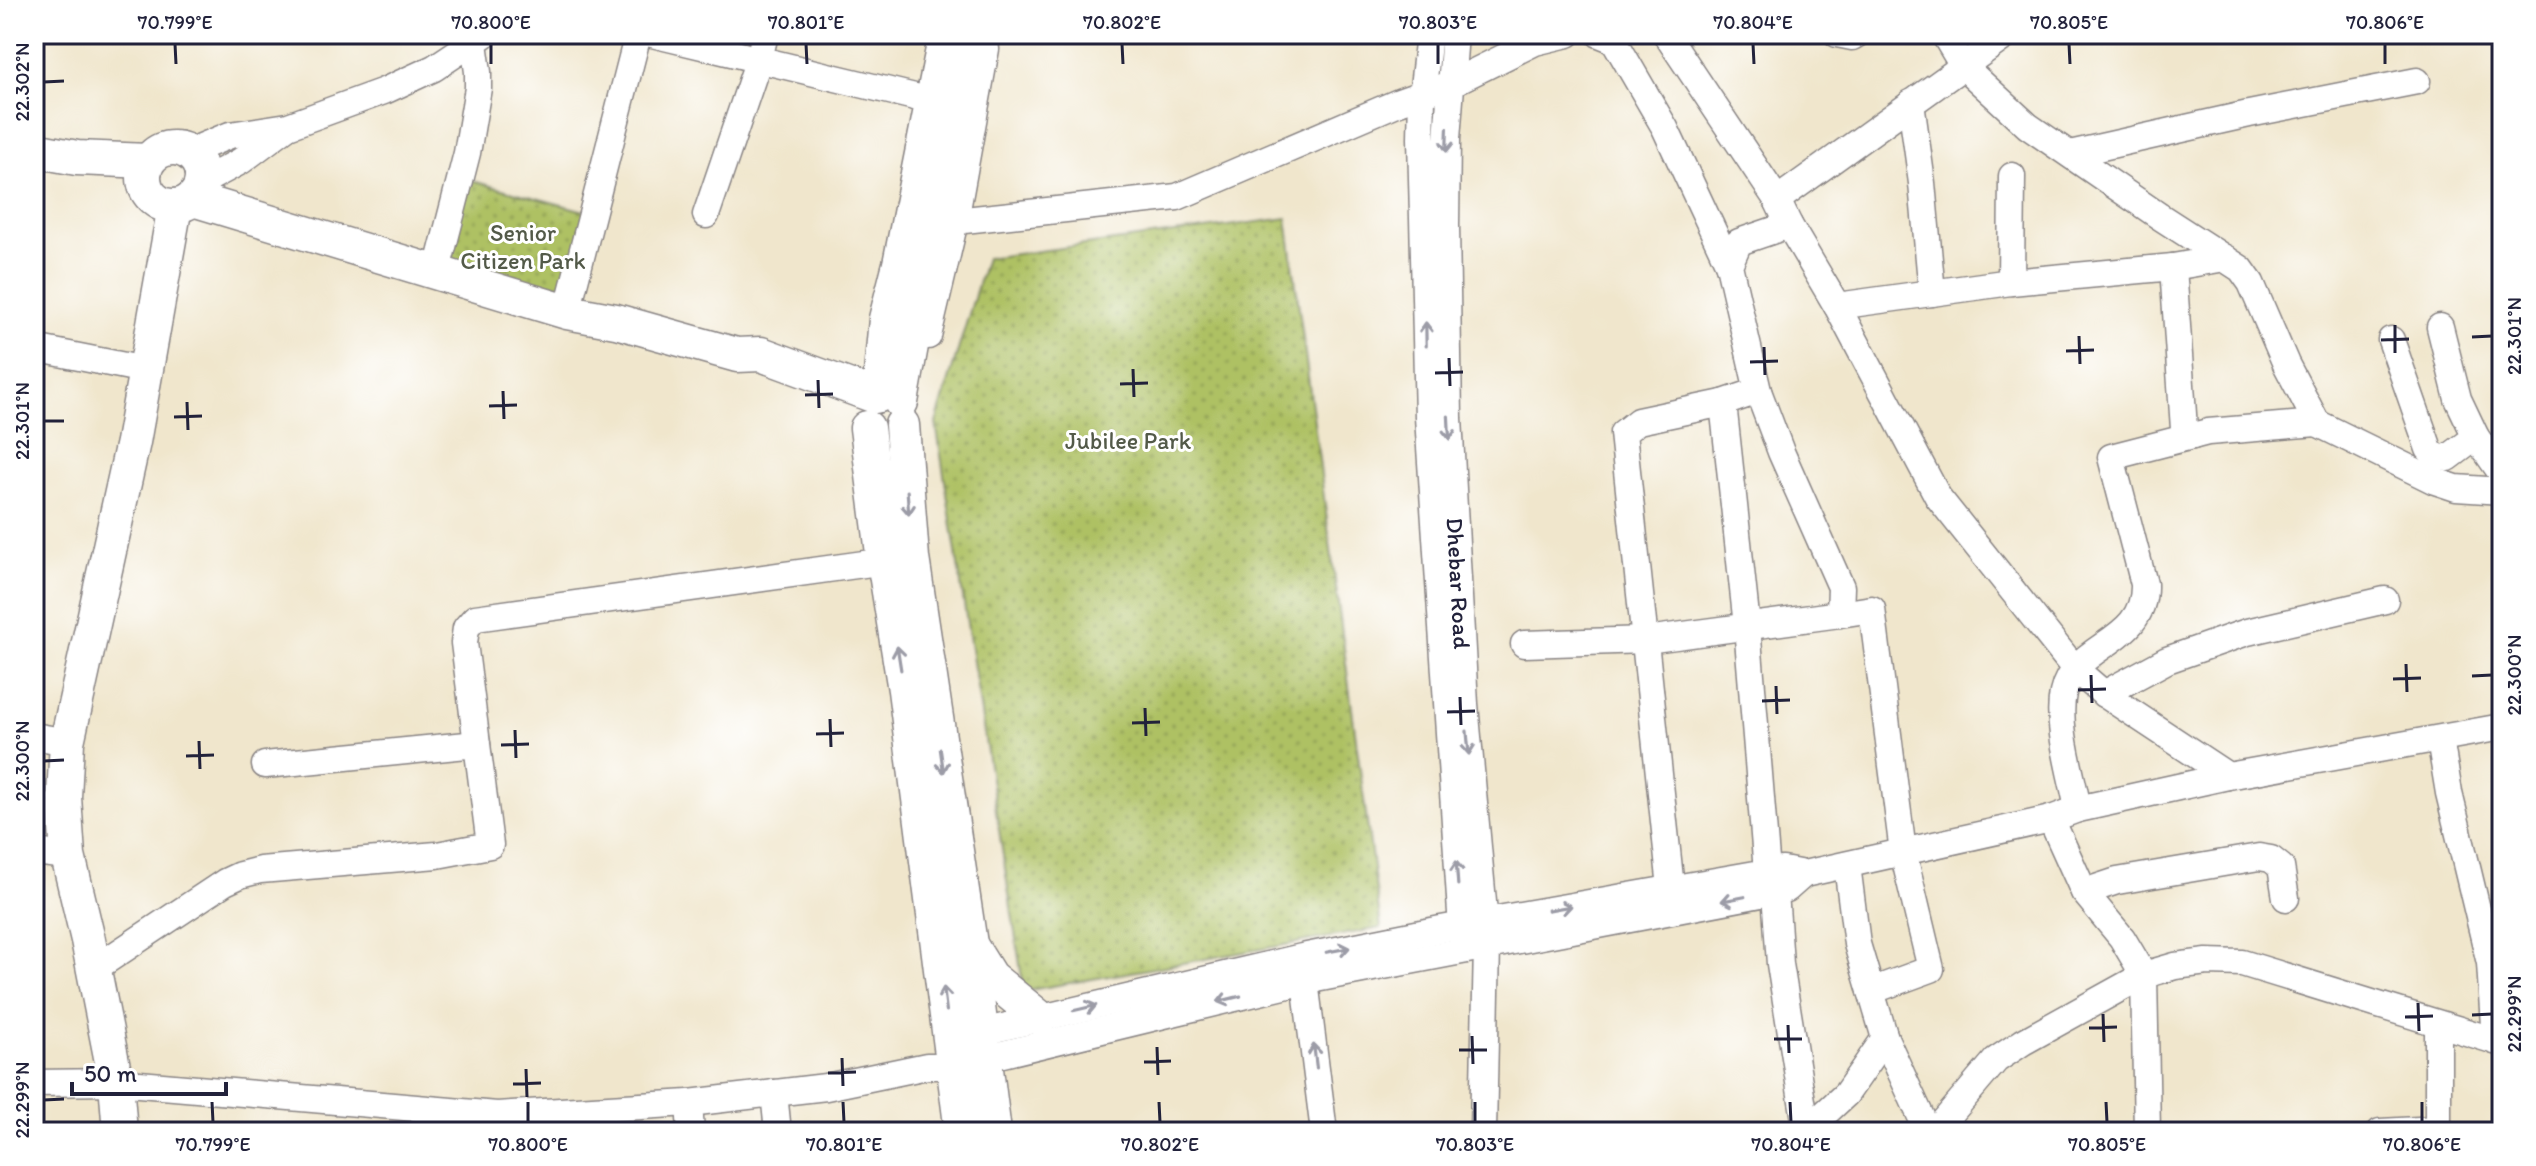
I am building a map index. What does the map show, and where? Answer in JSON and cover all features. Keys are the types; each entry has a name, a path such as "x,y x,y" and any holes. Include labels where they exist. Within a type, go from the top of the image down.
{"main road":[{"path":"946,34 900,264 900,320 895,361 881,410 898,559 905,690 960,1053 994,1132"},
{"path":"900,320 946,156 973,34"},
{"path":"120,1132 116,1082 68,856 64,797 50,739 133,442 145,370 190,185 171,147 162,149 147,175"},
{"path":"34,150 147,175"},
{"path":"147,175 157,202 190,185 436,274 567,312 616,321 737,355 761,354 881,410"},
{"path":"898,559 970,944 960,1053 962,1132"},
{"path":"970,944 990,977 1040,1018"}],"street":[{"path":"567,312 638,34"},
{"path":"652,34 762,46 919,98"},
{"path":"932,34 885,257 872,335 873,346 895,361 926,344 955,221 989,34"},
{"name":"Dhebar Road","path":"1429,34 1422,96 1428,417 1473,936"},
{"name":"Dhebar Road","path":"1455,34 1450,84 1446,225 1449,418 1483,1132"},
{"path":"955,221 1177,197 1399,102 1450,84 1535,42 1568,34"},
{"path":"1599,34 1614,40 1665,128 1729,265 1758,391 1781,452 1841,587 1840,614"},
{"path":"1666,34 1777,200 1938,497 2075,669 2104,694 2228,776"},
{"path":"1837,34 1852,37 1857,34"},
{"path":"1944,34 1963,66 2028,126 2241,269 2251,283 2286,364 2317,423"},
{"path":"1777,200 2008,34"},
{"path":"190,185 230,135 288,126 384,91 434,68 479,38"},
{"path":"436,274 467,153 478,88 479,38"},
{"path":"706,215 762,46"},
{"path":"2070,154 2417,81"},
{"path":"1911,103 1932,293"},
{"path":"2011,282 2012,176"},
{"path":"1729,265 1739,242 1789,225"},
{"path":"1837,306 2011,282 2173,267 2225,258"},
{"path":"2173,267 2184,429 2193,436"},
{"path":"2440,327 2458,399 2476,437 2502,474"},
{"path":"2391,340 2429,449 2436,457 2448,458 2476,437"},
{"path":"34,348 145,370"},
{"path":"1671,888 1623,433 1638,421 1723,403 1758,391"},
{"path":"1723,403 1780,964 1807,1131"},
{"path":"2078,809 2060,713 2063,689 2075,669 2133,624 2145,601 2144,584 2111,457 2208,432 2317,423 2435,481 2456,488 2502,491"},
{"path":"94,969 240,875 260,870 437,855 490,845 464,643 466,628 475,618 898,559"},
{"path":"2104,694 2167,660 2247,632 2385,600"},
{"path":"1524,644 1646,640 1872,609 1903,852 1931,969 1871,991"},
{"path":"1473,936 1671,888 1771,882 1787,889 1804,874 2051,819 2078,809 2228,776 2502,727"},
{"path":"1935,1132 1996,1060 2144,975 2186,964 2242,963 2498,1042 2490,963 2449,793 2440,739"},
{"path":"265,765 477,744"},
{"path":"2051,819 2084,892 2122,938 2144,975 2147,1132"},
{"path":"34,852 68,856"},
{"path":"2084,892 2117,881 2259,857 2271,859 2281,867 2286,898"},
{"path":"1847,865 1857,944 1885,1038 1928,1132"},
{"path":"960,1053 1040,1018 1771,882"},
{"path":"34,1083 116,1082 497,1115 534,1122 611,1120 689,1103 826,1087 1304,969"},
{"path":"1304,969 1324,1132"},
{"path":"2380,1132 2438,1130 2438,1024"},
{"path":"1807,1131 1846,1094 1885,1038"},
{"path":"774,1093 778,1132"},
{"path":"689,1103 691,1132"}],"green space":[{"name":"Senior Citizen Park","path":"465,179 592,213 567,312 436,274"},
{"name":"Jubilee Park","path":"1287,218 1381,928 1024,991 936,423 986,258"}]}
